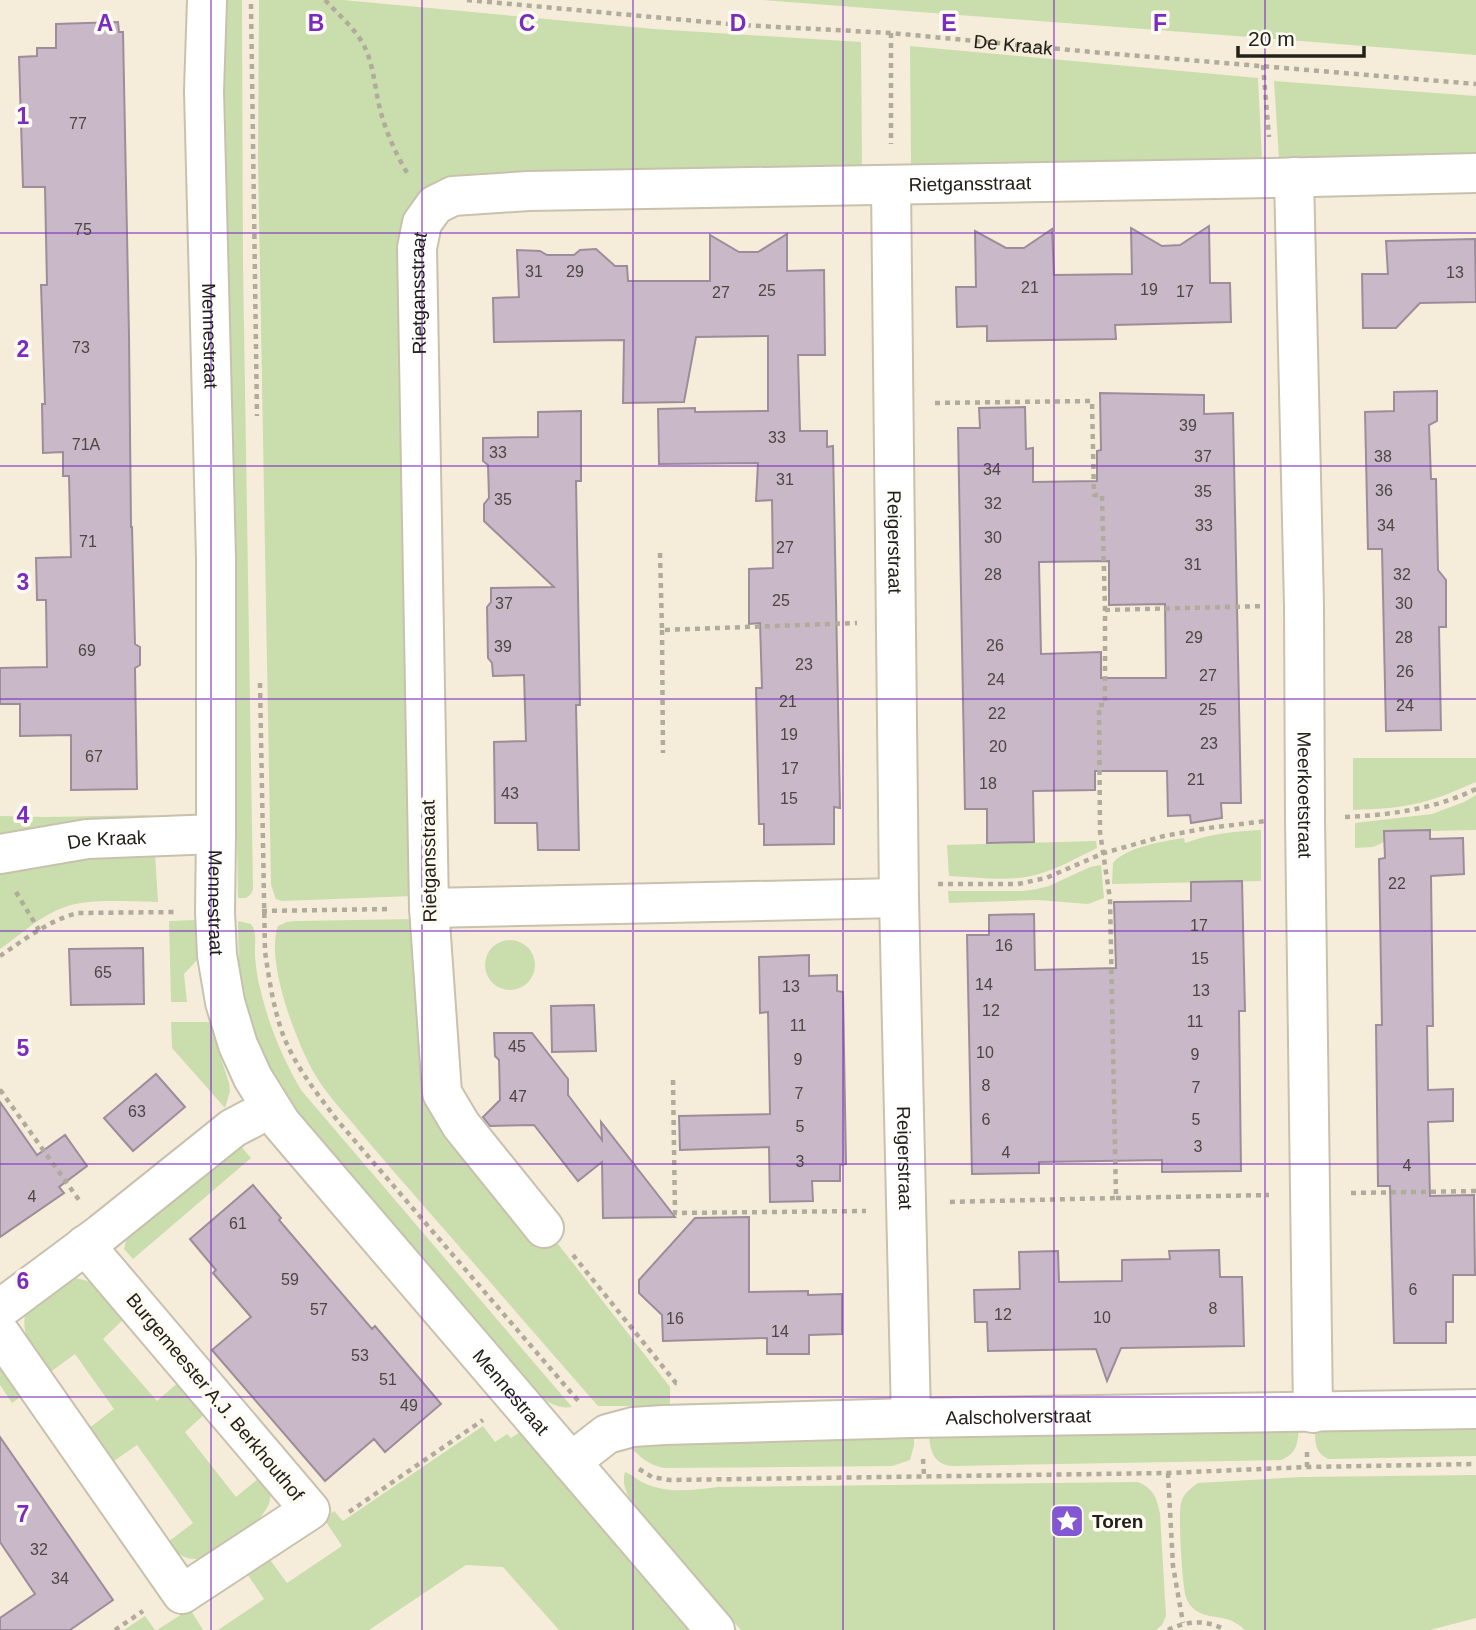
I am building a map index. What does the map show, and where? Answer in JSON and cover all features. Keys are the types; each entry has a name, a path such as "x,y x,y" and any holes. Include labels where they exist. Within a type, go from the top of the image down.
{"street":[{"name":"Mennestraat","path":"207,0 204,91 216,558 215,912 217,955 225,1002 238,1045 253,1078 281,1123 715,1630"},
{"name":"Rietgansstraat","path":"544,1228 461,1125 442,1093 429,908 418,248 422,223 435,205 453,195 472,194 1476,173"},
{"name":"Meerkoetstraat","path":"1283,177 1304,606 1313,1413"},
{"name":"Reigerstraat","path":"891,185 899,891 911,1418"},
{"name":"De Kraak","path":"6,870 87,839 216,834"},
{"path":"429,908 899,891"},
{"path":"0,1309 233,1128 271,1108"},
{"name":"Burgemeester A.J. Berkhouthof","path":"0,1333 182,1594 310,1510 85,1245"},
{"name":"Aalscholverstraat","path":"571,1462 607,1434 634,1427 664,1425 911,1418 1476,1409"}],"path":[{"path":"251,0 257,428"},
{"path":"326,0 363,43 390,138 408,174 435,205"},
{"name":"De Kraak","path":"467,0 740,25 891,33 1476,83"},
{"path":"891,33 891,185"},
{"path":"1263,65 1283,177"},
{"path":"932,411 932,404 1092,401 1094,495 1102,495 1105,610 1105,705 1099,705 1100,832 1110,899 1116,1198 947,1203 947,1194"},
{"path":"660,553 663,753"},
{"path":"1105,610 1304,606"},
{"path":"662,630 896,622"},
{"path":"260,677 265,952 282,1032 293,1056 308,1083 337,1120 634,1466 652,1477 670,1480 1168,1473 1476,1464"},
{"path":"899,891 1018,884 1046,878 1104,853 1164,836 1257,821 1355,817 1420,810 1476,789"},
{"path":"6,870 38,930"},
{"path":"673,1080 675,1213 906,1210"},
{"path":"544,1228 548,1224 676,1383 688,1383"},
{"path":"1168,1473 1173,1566 1183,1623"},
{"path":"1168,1630 1183,1623 1202,1622 1225,1630"}],"green space":[{"path":"227,0 242,0 243,265 253,889 246,898 238,898 222,82"},
{"path":"259,0 343,0 654,29 861,42 862,167 469,174 442,180 418,196 414,896 282,901 276,899 271,885 258,159"},
{"path":"762,0 1476,0 1476,55 1276,39"},
{"path":"910,46 1258,78 1262,160 911,165"},
{"path":"1274,81 1476,96 1476,155 1279,159"},
{"path":"1353,758 1476,758 1476,782 1420,803 1353,810"},
{"path":"1476,795 1476,830 1384,832 1384,842 1373,847 1355,848 1355,823 1432,814"},
{"path":"155,815 59,823 0,834 0,816"},
{"path":"1261,830 1261,881 1112,884 1113,863 1136,849 1184,838 1185,843 1203,837"},
{"path":"1096,841 1097,848 1035,875 1007,879 949,876 947,845"},
{"path":"155,854 158,902 98,901 75,904 39,920 0,949 0,873 92,858"},
{"path":"1101,865 1104,898 1088,904 1037,900 949,903 948,891 1037,889"},
{"path":"415,919 421,1096 536,1238 547,1230 670,1387 670,1406 598,1406 372,1146 314,1073 284,1001 276,959 278,926 296,921"},
{"path":"197,920 200,957 184,974 187,1002 171,1002 169,921"},
{"path":"238,921 251,924 253,928 257,972 264,1002 277,1041 301,1090 572,1407 554,1405 539,1395 309,1129 279,1087 248,1018 239,975"},
{"path":"510,940 527,948 535,965 527,982 510,990 493,982 485,965 493,948"},
{"path":"171,1022 209,1022 229,1083 230,1091 225,1108 172,1048"},
{"path":"239,1144 251,1158 133,1259 124,1249 127,1237"},
{"path":"72,1278 96,1286 127,1316 103,1339 157,1401 181,1380 208,1411 185,1432 236,1497 264,1474 266,1477 271,1493 267,1509 239,1538 215,1553 204,1558 191,1559 173,1549 168,1542 193,1523 137,1445 111,1463 88,1429 114,1409 75,1354 49,1373 30,1344 24,1320 26,1311"},
{"path":"0,1362 23,1395 12,1403 0,1385"},
{"path":"1476,1425 1476,1456 1329,1459 1318,1451 1315,1438 1315,1429"},
{"path":"483,1426 495,1442 507,1434 511,1438 520,1432 688,1630 559,1630 503,1567 466,1565 369,1630 218,1630 264,1599 246,1572 268,1557 287,1583 342,1546 324,1519 334,1511 343,1521"},
{"path":"1299,1429 1295,1448 1281,1460 953,1466 937,1460 929,1435"},
{"path":"914,1436 910,1460 892,1466 666,1468 652,1464 633,1450 643,1442"},
{"path":"625,1472 641,1482 662,1489 681,1490 718,1487 1138,1482 1151,1491 1159,1508 1166,1616 1156,1630 741,1630 634,1507 627,1494"},
{"path":"1476,1475 1476,1618 1430,1630 1245,1630 1232,1621 1195,1610 1187,1599 1182,1565 1180,1510 1184,1497 1198,1483 1302,1477"},
{"path":"190,1609 203,1630 157,1630"},
{"path":"145,1616 155,1630 124,1630"}],"building":[{"path":"118,22 119,32 123,32 135,644 140,647 140,665 135,668 137,789 71,790 71,735 20,736 20,704 0,704 0,668 47,667 46,600 37,600 36,558 71,557 69,476 63,476 63,452 43,453 42,404 45,404 41,285 47,285 45,187 23,187 19,57 37,56 37,48 56,48 56,24"},
{"path":"1209,226 1210,283 1230,283 1231,322 1115,325 1116,339 987,341 987,326 957,327 956,287 976,287 975,231 1006,248 1024,248 1052,229 1054,275 1132,274 1131,228 1162,246 1180,245"},
{"path":"787,234 787,271 824,270 825,355 798,355 800,431 827,431 827,447 833,446 840,808 834,807 834,844 764,845 764,824 759,824 756,688 762,688 760,623 749,624 749,569 773,568 772,500 756,501 758,463 659,464 658,409 695,408 695,412 768,411 768,336 696,337 684,402 623,403 624,340 494,342 493,298 519,297 517,250 540,251 547,255 574,255 580,250 596,249 615,266 627,266 628,281 710,281 710,235 739,252 758,252"},
{"path":"1475,239 1476,302 1420,303 1396,328 1363,328 1362,274 1388,274 1386,241"},
{"path":"1437,391 1437,421 1429,425 1431,479 1436,479 1438,570 1446,580 1446,627 1439,627 1441,730 1386,731 1382,549 1368,549 1365,412 1394,411 1394,392"},
{"path":"1100,393 1204,395 1204,414 1233,413 1241,803 1221,803 1222,818 1191,823 1190,815 1168,816 1167,771 1095,771 1095,790 1033,791 1034,842 987,843 987,809 965,809 958,428 980,428 979,408 1025,407 1026,449 1033,448 1033,482 1097,481 1097,451 1101,450","holes":["1109,561 1109,605 1165,604 1166,678 1101,678 1101,652 1041,654 1039,562"]},
{"path":"581,411 581,481 576,481 580,705 576,705 579,850 538,850 537,823 495,823 494,742 526,741 524,675 493,676 492,663 488,658 487,607 491,602 491,588 554,587 484,521 484,504 489,498 488,465 483,461 483,438 538,437 538,412"},
{"path":"1430,830 1430,839 1463,838 1464,874 1431,876 1433,1026 1427,1026 1428,1090 1453,1089 1453,1121 1428,1122 1430,1196 1474,1195 1475,1275 1453,1275 1453,1322 1446,1322 1446,1343 1394,1343 1390,1186 1378,1186 1376,1025 1382,1025 1379,859 1385,858 1384,831"},
{"path":"1242,881 1245,1011 1239,1011 1241,1171 1162,1172 1162,1160 1039,1162 1039,1173 972,1174 967,935 989,935 989,915 1034,914 1035,970 1116,968 1114,902 1191,901 1191,882"},
{"path":"143,948 144,1004 71,1005 69,949"},
{"path":"809,955 809,976 837,975 837,991 843,992 846,1164 840,1165 840,1181 812,1181 813,1201 770,1202 769,1147 680,1150 679,1116 770,1114 768,1012 760,1013 759,957"},
{"path":"594,1005 596,1051 552,1052 551,1006"},
{"path":"494,1033 532,1033 568,1079 568,1095 602,1140 601,1122 675,1217 603,1218 602,1162 578,1181 534,1125 490,1126 483,1117 500,1100 499,1060 495,1056"},
{"path":"156,1074 185,1107 133,1151 104,1118"},
{"path":"0,1102 37,1155 65,1135 87,1166 59,1187 64,1193 0,1237"},
{"path":"253,1185 281,1218 279,1220 372,1329 375,1326 441,1404 385,1452 374,1439 325,1481 212,1350 251,1317 213,1273 216,1270 190,1239"},
{"path":"749,1217 749,1292 808,1291 808,1295 842,1294 842,1334 809,1335 809,1354 767,1354 767,1338 663,1341 662,1315 639,1293 639,1280 695,1218"},
{"path":"1219,1250 1220,1277 1242,1277 1244,1346 1121,1348 1107,1381 1096,1349 988,1351 987,1322 975,1322 974,1290 1020,1289 1019,1252 1058,1251 1059,1282 1122,1281 1122,1260 1170,1259 1169,1251"},
{"path":"0,1437 113,1600 70,1630 0,1630 0,1618 35,1594 0,1542"}],"place":[{"name":"Toren","path":"1067,1521"}]}
